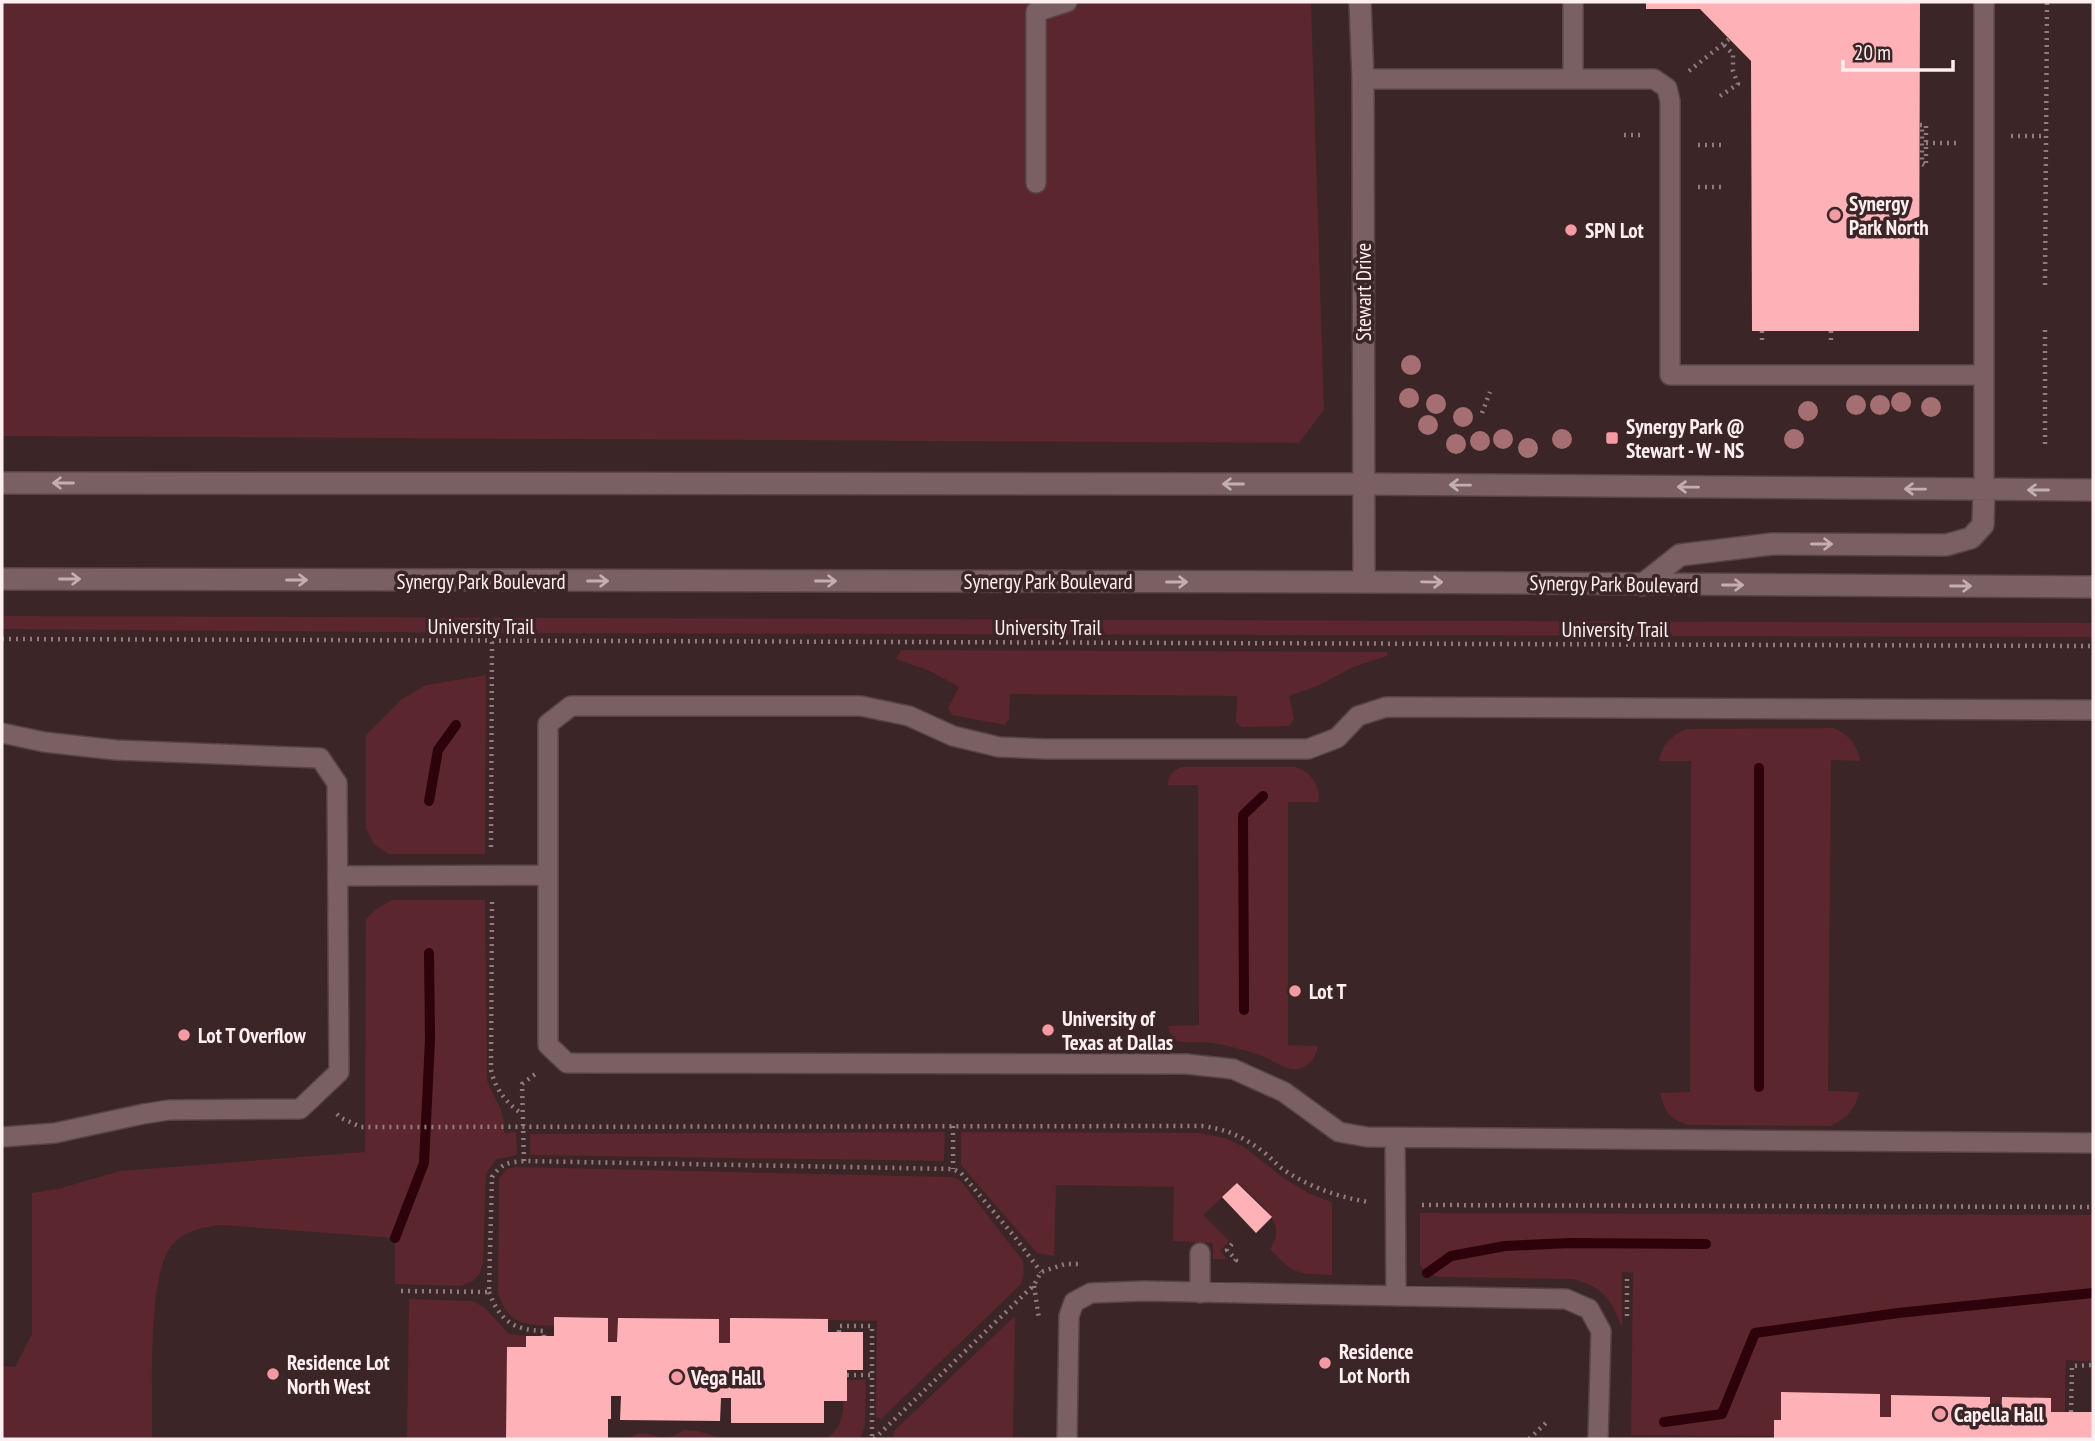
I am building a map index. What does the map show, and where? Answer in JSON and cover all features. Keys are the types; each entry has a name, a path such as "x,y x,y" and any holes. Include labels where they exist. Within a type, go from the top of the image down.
{"street":[{"name":"Stewart Drive","path":"1360,2 1363,79 1364,582"},
{"path":"2,483 1363,484 2093,490"},
{"path":"1642,585 1680,555 1772,544 1946,545 1971,538 1983,525 1984,489"},
{"name":"Synergy Park Boulevard","path":"2,579 2088,584"}],"lane":[{"path":"1036,183 1036,12 1067,2"},
{"path":"1573,2 1573,79"},
{"path":"1984,2 1984,489"},
{"path":"1363,79 1654,79 1667,88 1670,101 1670,375 1984,375"},
{"path":"2093,710 1386,707 1358,716 1337,738 1308,749 999,747 953,736 909,716 861,706 571,706 548,724 548,1045 567,1063 1186,1064 1233,1069 1284,1092 1339,1132 1367,1137 2093,1143"},
{"path":"2,733 44,742 116,750 320,758 337,783 339,876 339,1072 300,1109 169,1110 55,1133 2,1137"},
{"path":"339,876 548,876"},
{"path":"1395,1138 1396,1296"},
{"path":"1200,1253 1200,1293"},
{"path":"1067,1439 1069,1316 1074,1302 1091,1293 1144,1292 1566,1299 1588,1309 1601,1331 1598,1439"}],"path":[{"path":"2045,285 2046,2"},
{"path":"1667,88 1729,39"},
{"path":"1720,96 1738,84 1733,71 1733,54 1723,44"},
{"path":"1921,125 1926,125 1926,143 1926,166 1922,164 1921,125"},
{"path":"2007,136 2045,136"},
{"path":"1926,143 1958,143"},
{"path":"2045,329 2045,444"},
{"path":"1762,331 1762,341"},
{"path":"1830,331 1830,342"},
{"path":"1482,413 1490,392"},
{"name":"University Trail","path":"2,639 2093,646"},
{"path":"491,851 492,642"},
{"path":"492,902 491,1070 499,1094 522,1114"},
{"path":"524,1161 522,1084 534,1075"},
{"path":"953,1126 953,1169"},
{"path":"361,1128 1202,1126 1222,1129 1240,1136 1286,1171 1313,1186 1339,1197 1370,1203 2093,1207"},
{"path":"544,1336 544,1331 512,1325 496,1310 489,1292 492,1177 499,1166 510,1161 953,1169 961,1173 1041,1272 1034,1285 873,1439"},
{"path":"401,1292 489,1292"},
{"path":"839,1332 839,1326 872,1326 873,1439"},
{"path":"2071,1412 2072,1366 2093,1365"},
{"path":"847,1375 872,1375"},
{"path":"1529,1439 1549,1420"}],"shaded area":[{"path":"2,2 1311,2 1324,410 1299,443 2,436"},
{"path":"2,616 2093,623 2093,637 486,633 2,629"},
{"path":"901,650 1387,652 1387,656 1353,667 1320,685 1289,696 1294,719 1289,726 1242,727 1236,722 1237,696 1010,694 1009,719 1005,725 952,715 948,708 959,687 928,670 896,659"},
{"path":"486,675 485,854 388,854 374,844 366,828 366,735 402,699 426,685"},
{"path":"1834,728 1852,741 1861,761 1831,760 1828,1091 1859,1092 1857,1099 1849,1113 1831,1126 1688,1125 1669,1114 1660,1093 1690,1092 1691,761 1659,761 1661,755 1668,741 1686,729"},
{"path":"1182,767 1296,767 1311,776 1318,790 1319,802 1288,802 1288,1045 1318,1046 1312,1061 1302,1068 1288,1068 1257,1054 1224,1045 1177,1041 1170,1033 1168,1026 1199,1025 1198,785 1167,785 1172,773"},
{"path":"392,900 485,900 487,1080 501,1111 504,1133 516,1132 517,1155 497,1159 486,1173 483,1262 480,1273 473,1281 461,1286 395,1284 395,1238 222,1225 193,1231 170,1248 158,1285 154,1311 152,1439 2,1439 2,1366 15,1367 32,1334 32,1193 58,1189 120,1171 365,1152 366,919 376,909"},
{"path":"945,1132 944,1161 530,1155 530,1134"},
{"path":"961,1132 1199,1133 1225,1138 1244,1147 1282,1177 1310,1194 1332,1202 1332,1275 1303,1273 1278,1258 1270,1249 1276,1230 1273,1221 1238,1183 1203,1215 1229,1241 1220,1251 1227,1259 1213,1259 1213,1243 1173,1241 1174,1187 1056,1185 1054,1256 1037,1253 961,1165"},
{"path":"516,1167 953,1177 961,1181 1023,1261 1024,1273 1021,1284 881,1419 876,1417 877,1321 730,1318 730,1343 719,1343 719,1319 618,1318 617,1342 608,1342 608,1318 554,1317 554,1326 534,1325 512,1317 506,1311 498,1292 499,1178 507,1169"},
{"path":"1420,1213 2093,1215 2093,1362 2066,1360 2065,1412 2051,1412 2050,1398 2002,1397 2001,1419 1990,1418 1990,1397 1892,1395 1891,1417 1880,1417 1880,1394 1781,1393 1781,1420 1774,1420 1774,1436 1631,1435 1633,1273 1622,1272 1622,1327 1614,1309 1599,1290 1573,1279 1439,1277 1427,1273 1420,1265"},
{"path":"409,1299 472,1301 484,1307 509,1334 526,1336 526,1347 507,1347 506,1439 407,1439"},
{"path":"1015,1316 1013,1439 894,1438 893,1432"},
{"path":"847,1380 866,1380 865,1426 860,1439 825,1439 840,1423 844,1401 847,1400"},
{"path":"685,1430 724,1439 628,1439 639,1433 669,1437"}],"building":[{"name":"Synergy Park North","path":"1646,2 1920,2 1919,331 1752,331 1751,61 1700,9 1646,9"},
{"path":"1237,1183 1272,1217 1256,1233 1222,1197"},
{"name":"Vega Hall","path":"554,1317 608,1318 608,1342 617,1342 618,1318 719,1319 719,1343 730,1343 730,1318 828,1319 828,1332 863,1332 863,1370 847,1370 847,1401 824,1401 824,1423 731,1423 731,1398 721,1398 720,1421 620,1420 621,1396 611,1396 608,1439 506,1439 507,1347 526,1347 526,1336 554,1336"},
{"name":"Capella Hall","path":"1781,1392 1880,1394 1880,1417 1891,1417 1891,1395 1990,1397 1990,1418 2001,1419 2002,1397 2051,1398 2051,1412 2093,1412 2093,1439 1774,1439 1774,1420 1781,1420"}],"waterway":[{"path":"429,801 438,750 456,725"},
{"path":"1759,768 1759,1087"},
{"path":"1244,1010 1243,815 1263,796"},
{"path":"395,1238 424,1163 430,1040 429,953"},
{"path":"1427,1273 1451,1256 1505,1246 1570,1243 1706,1244"},
{"path":"1664,1422 1722,1414 1755,1333 1898,1313 2093,1293"}],"place":[{"name":"Synergy Park North","path":"1835,215"},
{"name":"SPN Lot","path":"1571,230"},
{"name":"Synergy Park @ Stewart - W - NS","path":"1612,438"},
{"name":"Lot T","path":"1295,991"},
{"name":"University of Texas at Dallas","path":"1048,1030"},
{"name":"Lot T Overflow","path":"184,1035"},
{"name":"Residence Lot North","path":"1325,1363"},
{"name":"Residence Lot North West","path":"273,1374"},
{"name":"Vega Hall","path":"677,1377"},
{"name":"Capella Hall","path":"1940,1414"}]}
